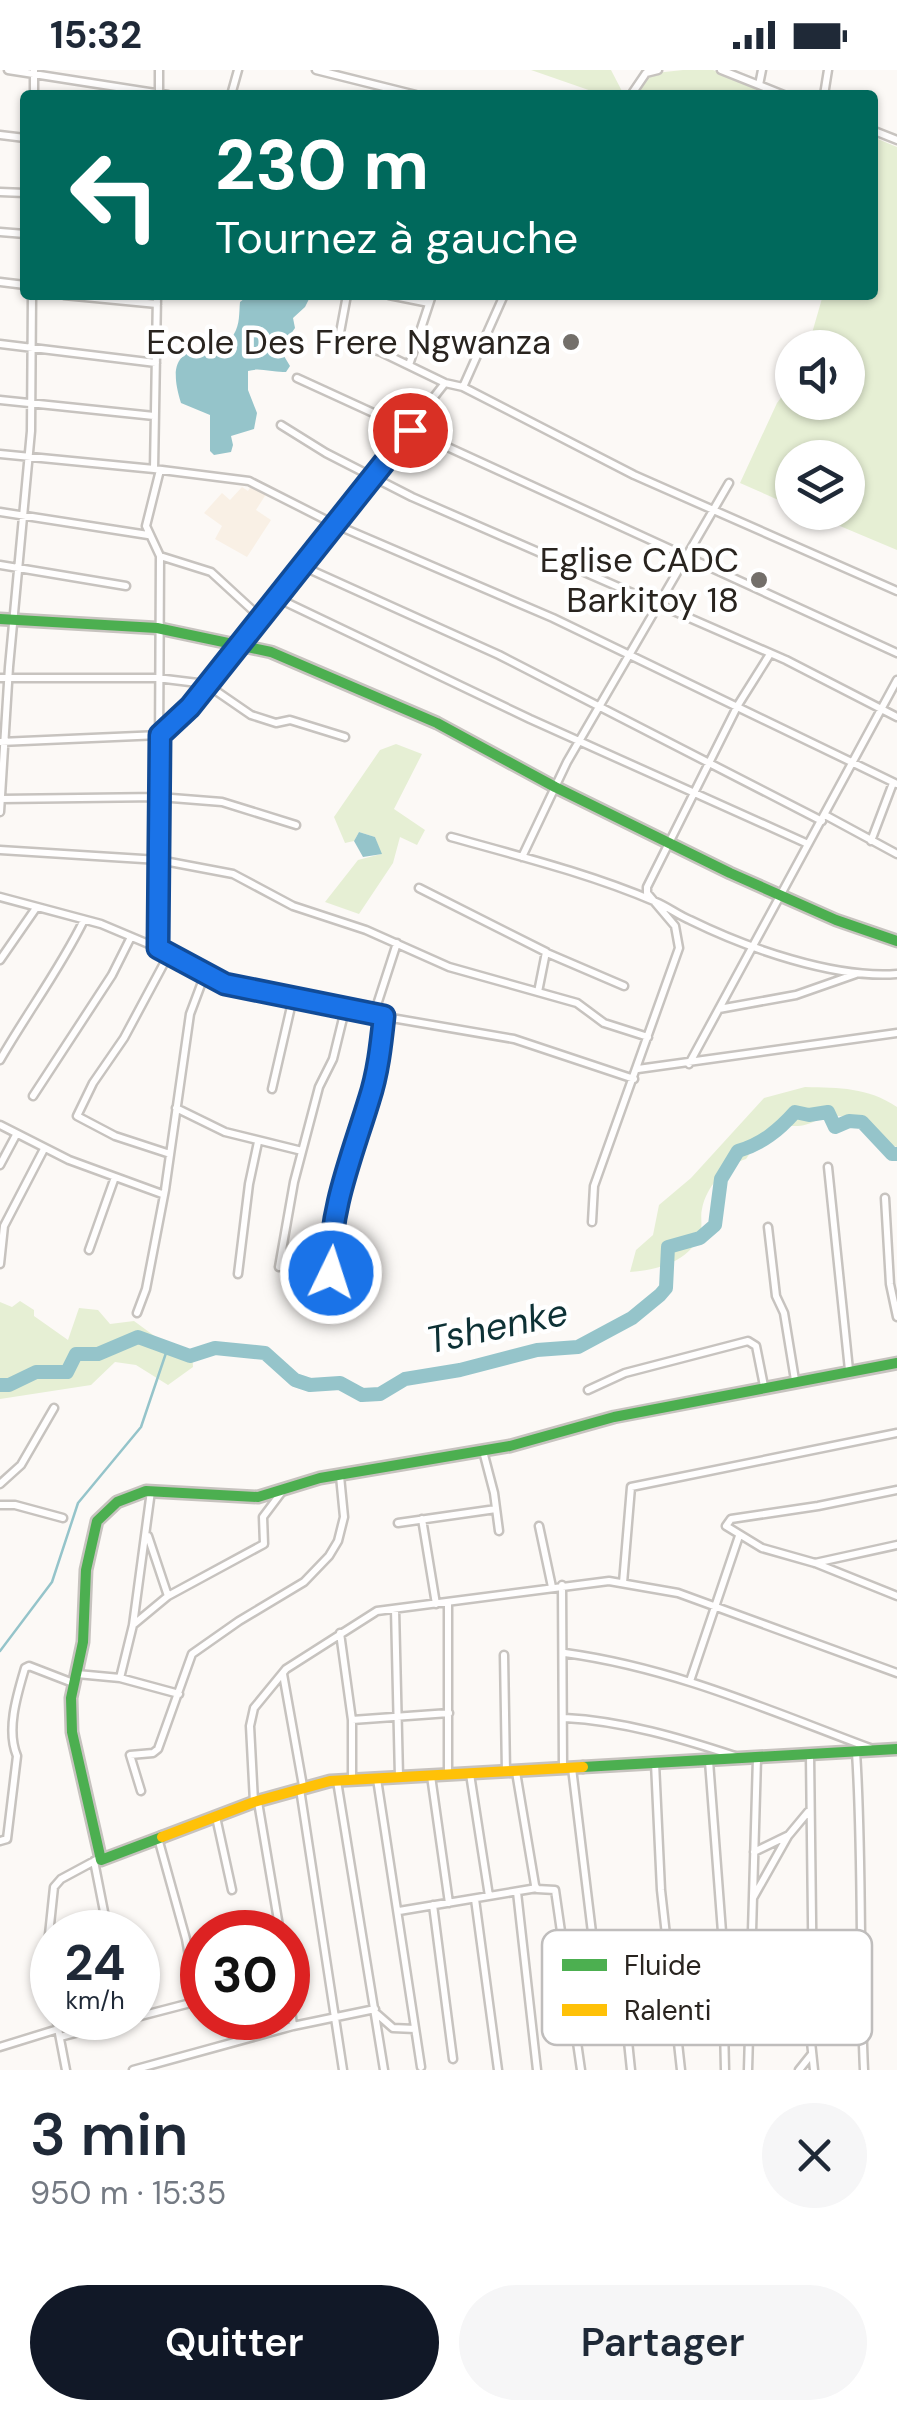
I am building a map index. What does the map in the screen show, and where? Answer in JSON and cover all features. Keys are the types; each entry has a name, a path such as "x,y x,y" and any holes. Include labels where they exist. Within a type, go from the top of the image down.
{"street":[{"path":"8,70 136,90"},
{"path":"316,70 396,90"},
{"path":"635,90 646,73 658,70"},
{"path":"721,70 772,90"},
{"path":"759,85 762,70"},
{"path":"0,812 4,678 14,621 29,457 32,300"},
{"path":"157,300 157,469 146,526 160,556 158,948"},
{"path":"338,338 346,300"},
{"path":"409,366 430,300"},
{"path":"463,387 502,300"},
{"path":"321,332 463,387 634,475 897,591"},
{"path":"0,344 156,363"},
{"path":"296,378 897,653"},
{"path":"2,742 160,735 190,707 445,383"},
{"path":"0,400 154,416"},
{"path":"281,425 372,477 770,654 897,717"},
{"path":"0,454 249,481 334,524 553,618 895,783 872,841"},
{"path":"522,857 580,740 729,483"},
{"path":"0,512 149,536"},
{"path":"160,556 211,572 261,618"},
{"path":"0,565 126,586"},
{"path":"302,566 500,656 897,854"},
{"path":"277,598 530,719 808,844"},
{"path":"0,619 157,628 271,652 437,723 555,786 780,894 864,932 897,941"},
{"path":"592,1222 594,1186 679,948 675,926 647,890 738,705 770,654"},
{"path":"4,678 157,678 206,684 251,716 276,723 290,720 346,738"},
{"path":"689,1064 897,680"},
{"path":"0,798 159,797 222,802 296,825"},
{"path":"451,837 658,902 687,919 752,945 857,973 897,974"},
{"path":"0,850 158,860 233,874 293,906 449,967 577,1004 604,1023 648,1037"},
{"path":"419,888 624,986"},
{"path":"0,897 131,937 225,984 345,1010 514,1039 634,1079"},
{"path":"0,960 36,908"},
{"path":"0,1060 84,920"},
{"path":"33,1096 112,975 131,937"},
{"path":"374,1014 397,944"},
{"path":"538,992 546,952"},
{"path":"169,954 76,1116 115,1136 170,1154"},
{"path":"717,1009 796,996 857,973"},
{"path":"137,1313 146,1289 170,1154 190,1014 204,974"},
{"path":"272,1090 293,998"},
{"path":"279,1267 285,1220 302,1151 345,1010"},
{"path":"328,1291 332,1236 349,1160 376,1074 384,1016"},
{"path":"638,1069 897,1033"},
{"path":"176,1108 206,1124 258,1142 302,1151"},
{"path":"0,1124 44,1148 162,1194"},
{"path":"0,1165 16,1135"},
{"path":"238,1274 248,1184 258,1142"},
{"path":"0,1264 4,1226 44,1148"},
{"path":"828,1167 849,1372"},
{"path":"89,1250 115,1177"},
{"path":"885,1198 890,1284 897,1317"},
{"path":"768,1226 776,1296 784,1313 795,1380"},
{"path":"588,1390 625,1374 748,1341 757,1350 764,1386"},
{"path":"105,1910 72,1732 83,1642 86,1570 96,1521 117,1502 151,1491 258,1498 340,1474 482,1450 764,1386 897,1364"},
{"path":"0,1484 20,1465 54,1408"},
{"path":"623,1583 630,1486 897,1434"},
{"path":"482,1450 498,1530"},
{"path":"141,1791 130,1755 158,1749 192,1654 321,1568 342,1530 340,1474"},
{"path":"133,1625 168,1596 264,1544 264,1514 288,1487"},
{"path":"897,1490 730,1519 726,1526 762,1548 815,1563 897,1596"},
{"path":"120,1678 133,1625 151,1491"},
{"path":"0,1505 16,1505 63,1518"},
{"path":"398,1523 496,1509"},
{"path":"422,1519 436,1604"},
{"path":"539,1526 552,1587"},
{"path":"147,1535 168,1596"},
{"path":"690,1681 739,1536"},
{"path":"815,1563 897,1545"},
{"path":"276,1910 256,1801 250,1726 254,1708 282,1673 377,1611 589,1581 623,1583 678,1593 897,1674"},
{"path":"562,1585 567,1769 591,1930"},
{"path":"448,1602 448,1775"},
{"path":"395,1609 399,1777"},
{"path":"340,1632 352,1720 352,1779"},
{"path":"565,1653 618,1661 690,1681 876,1751"},
{"path":"504,1655 511,1772 536,1888"},
{"path":"0,1841 7,1838 17,1756 12,1743 14,1714 25,1668 76,1679 120,1678 179,1694"},
{"path":"282,1673 342,2070"},
{"path":"352,1720 448,1713"},
{"path":"565,1718 686,1740 741,1758"},
{"path":"52,1910 54,1887 61,1879 97,1859 302,1787 352,1779 897,1750"},
{"path":"856,1751 862,1837 861,1930"},
{"path":"810,1754 811,1930"},
{"path":"751,1930 758,1756"},
{"path":"708,1760 722,1930"},
{"path":"655,1763 665,1930"},
{"path":"470,1774 490,1896"},
{"path":"431,1776 449,1903"},
{"path":"376,1778 421,2068"},
{"path":"337,1781 384,2070"},
{"path":"752,1899 788,1836 809,1811"},
{"path":"216,1816 232,1890"},
{"path":"754,1852 788,1836"},
{"path":"158,1838 180,1917"},
{"path":"399,1911 536,1888 555,1890 561,1930"},
{"path":"517,1892 537,2070"},
{"path":"475,1898 498,2070"},
{"path":"433,1906 453,2059"},
{"path":"310,2022 375,2011 394,2028 416,2029"},
{"path":"0,2047 30,2040"},
{"path":"60,2040 66,2070"},
{"path":"133,2070 241,2040"},
{"path":"577,2045 581,2070"},
{"path":"628,2045 631,2070"},
{"path":"678,2045 681,2070"},
{"path":"724,2045 725,2070"},
{"path":"748,2070 749,2045"},
{"path":"811,2045 814,2070"},
{"path":"863,2045 864,2070"},
{"path":"798,2070 812,2054"}],"shaded area":[{"path":"253,483 268,491 256,510 271,520 247,557 215,539 222,526 204,513 222,493 230,500 242,487 248,491"}],"green space":[{"path":"531,70 611,70 621,90 589,90"},
{"path":"713,70 756,88 638,90 646,74"},
{"path":"878,139 897,147 897,550 849,530 865,530 865,440 775,440 775,498 740,483 775,407 775,420 865,420 865,330 813,330 822,300 878,300"},
{"path":"396,744 422,754 394,809 425,830 417,845 400,837 393,863 359,914 325,902 358,860 381,854 375,837 359,832 354,841 345,843 334,817 380,750"},
{"path":"805,1087 864,1092 897,1107 897,1147 879,1141 870,1126 843,1117 831,1116 801,1126 784,1125 757,1143 746,1159 731,1166 712,1185 702,1209 700,1233 689,1251 661,1266 630,1272 636,1250 653,1235 659,1205 691,1178 764,1098"},
{"path":"20,1301 68,1340 79,1308 98,1310 110,1324 134,1321 164,1343 192,1350 193,1367 168,1385 136,1365 115,1362 91,1385 0,1399 0,1302 12,1307"}],"water":[{"path":"308,300 293,318 295,328 288,338 292,344 284,356 290,366 286,372 248,371 248,390 257,413 254,429 231,436 231,452 214,455 210,451 210,415 181,403 177,365 183,356 226,341 234,334 240,302"},
{"path":"359,832 375,837 382,854 363,857 354,841"}],"waterway":[{"name":"Tshenke","path":"0,1385 9,1385 36,1372 67,1372 76,1354 98,1354 138,1337 190,1356 215,1348 265,1353 295,1380 310,1385 340,1383 362,1395 380,1394 405,1379 460,1370 537,1350 578,1347 632,1318 660,1295 666,1288 668,1247 700,1238 715,1225 721,1179 738,1151 770,1136 795,1112 828,1112 835,1127 849,1121 862,1122 892,1154 897,1154"},
{"path":"0,1651 52,1582 78,1503 141,1427 167,1350"}],"traffic: fast":[{"path":"0,619 157,628 271,652 437,723 555,787 730,873 836,920 897,941"},
{"path":"162,1837 101,1860 72,1732 71,1698 83,1642 86,1570 97,1521 117,1502 146,1491 258,1497 320,1478 510,1446 614,1417 897,1363"},
{"path":"583,1767 897,1749"}],"traffic: slow":[{"path":"162,1837 254,1802 330,1781 583,1767"}],"place":[{"name":"Ecole Des Frere Ngwanza","path":"571,342"},
{"name":"Eglise CADC Barkitoy 18","path":"759,580"}],"route":[{"path":"331,1273 332,1236 349,1160 376,1074 384,1016 225,984 158,948 160,735 190,707 410,430"}]}
